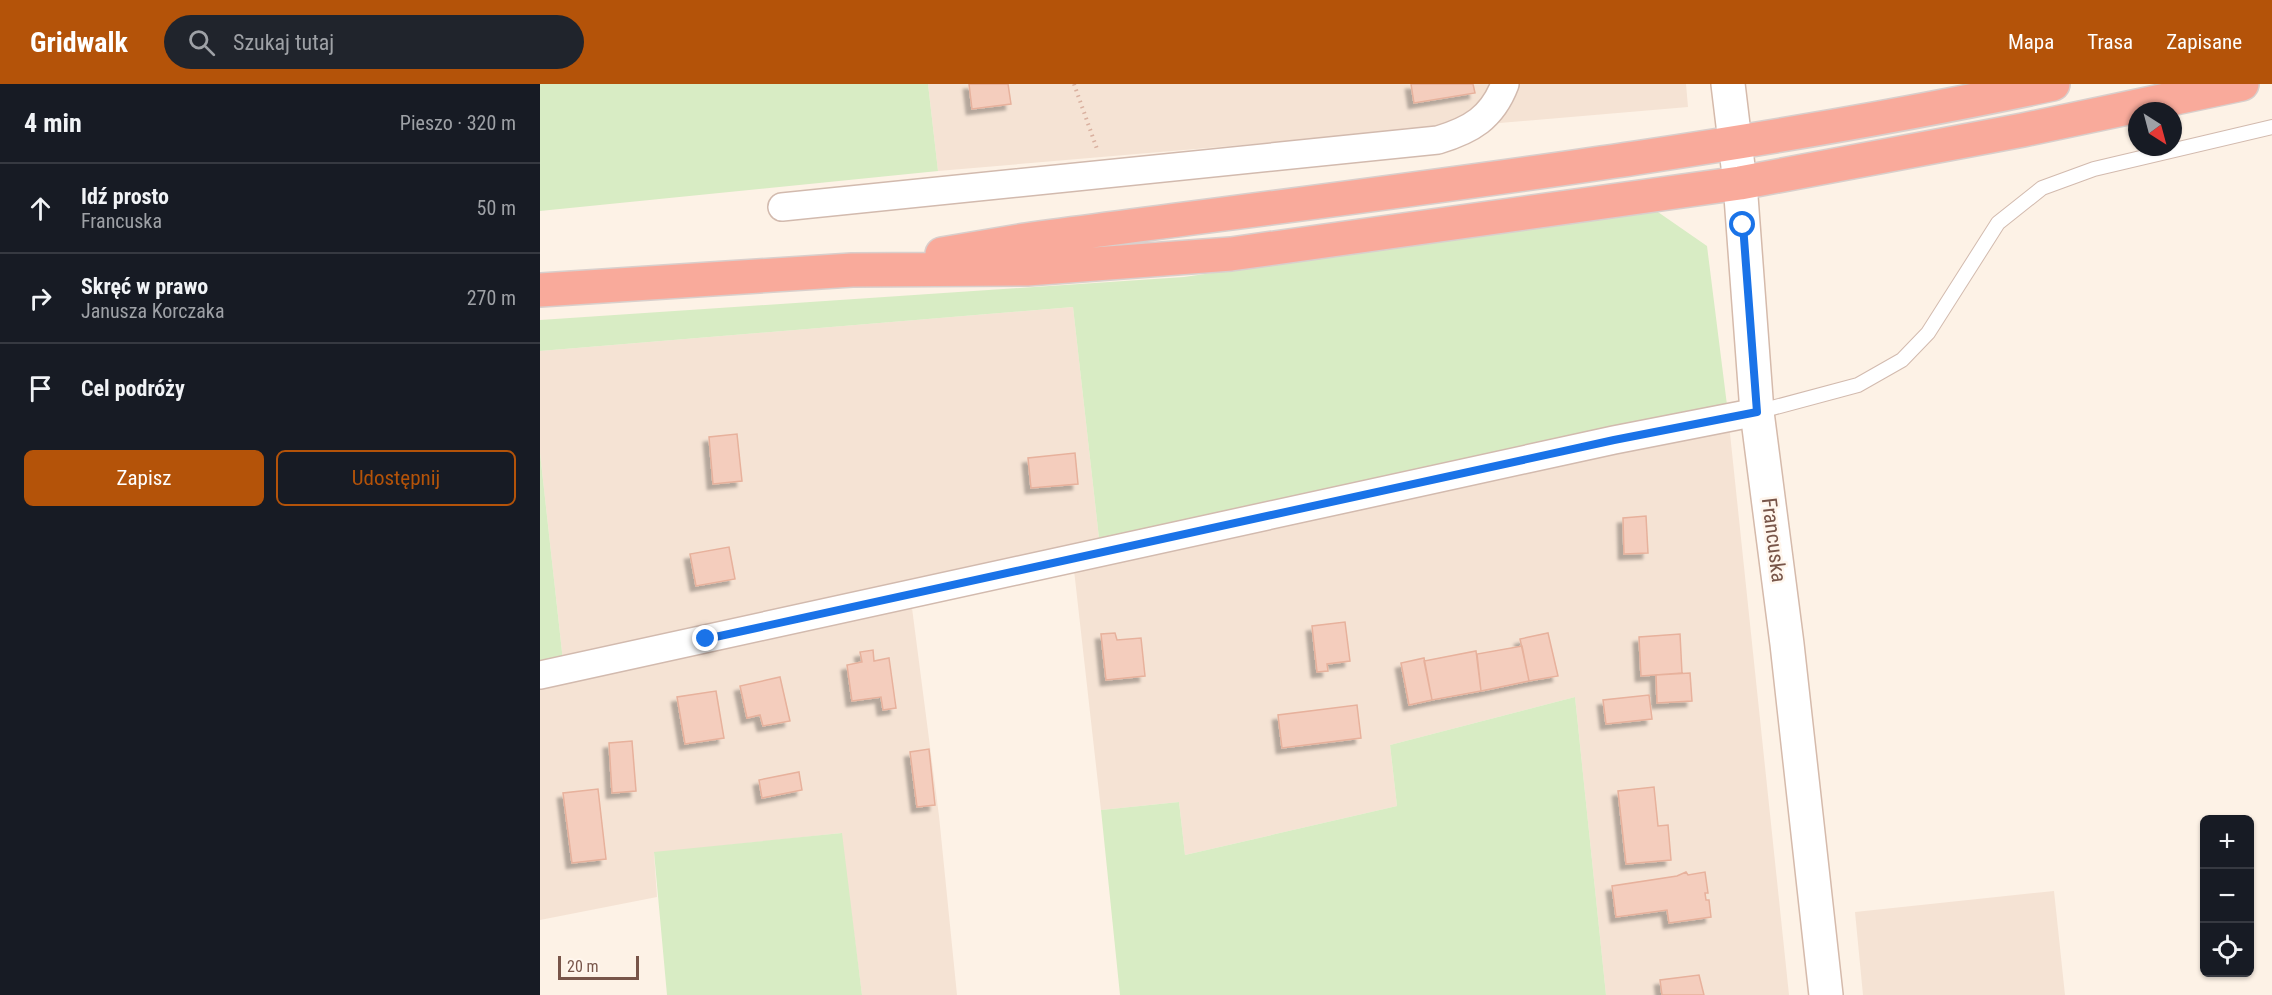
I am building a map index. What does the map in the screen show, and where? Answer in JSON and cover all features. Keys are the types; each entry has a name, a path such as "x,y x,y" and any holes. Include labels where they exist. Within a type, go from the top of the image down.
{"highway":[{"path":"852,270 1025,240 1467,184 1735,143 2053,84"},
{"path":"540,290 852,270 1027,269 1200,257 1740,183 2023,130 2242,84"}],"street":[{"path":"782,207 1106,172 1438,140 1461,133 1482,119 1497,104 1505,84"},
{"name":"Francuska","path":"1728,84 1740,183 1757,412 1787,644 1826,995"},
{"path":"540,675 1614,440 1757,412"}],"lane":[{"path":"1757,412 1858,385 1902,360 1928,333 1998,223 2042,188 2094,170 2272,127"}],"path":[{"path":"1074,84 1106,172"}],"shaded area":[{"path":"928,84 1686,84 1688,107 938,171"},
{"path":"1073,307 1099,538 1727,405 1789,995 1606,995 1575,697 1390,745 1397,806 1185,855 1179,802 1101,810 1074,570 912,608 939,816 957,995 862,995 841,833 654,853 657,897 540,920 540,666 563,661 540,453 540,351"},
{"path":"2054,891 2065,995 1863,995 1855,912"}],"green space":[{"path":"540,84 928,84 938,171 540,211"},
{"path":"1655,210 1707,246 1727,405 1099,538 1073,307 540,351 540,320 1184,277"},
{"path":"540,453 563,661 540,666"},
{"path":"1575,697 1606,995 1120,995 1101,810 1179,802 1185,855 1397,806 1390,745"},
{"path":"842,833 862,995 667,995 654,852"}],"building":[{"path":"969,84 1008,84 1011,104 972,109"},
{"path":"1411,84 1473,84 1475,93 1414,103"},
{"path":"737,434 742,481 713,484 709,437"},
{"path":"1075,453 1078,484 1031,488 1028,458"},
{"path":"1646,516 1648,553 1624,554 1623,518"},
{"path":"729,547 735,579 696,586 690,554"},
{"path":"1345,622 1350,661 1327,664 1328,671 1317,672 1312,626"},
{"path":"1115,633 1117,640 1141,638 1145,676 1106,680 1101,634"},
{"path":"1548,633 1558,676 1529,681 1520,639"},
{"path":"1680,634 1682,673 1641,676 1639,637"},
{"path":"1522,646 1529,681 1481,691 1477,654"},
{"path":"873,650 874,661 889,658 896,708 883,710 881,697 852,701 847,665 862,662 860,652"},
{"path":"1476,651 1481,691 1432,700 1424,661"},
{"path":"1424,658 1432,700 1409,705 1401,663"},
{"path":"1690,673 1692,701 1657,703 1656,675"},
{"path":"780,677 790,721 763,726 760,715 747,718 740,686"},
{"path":"716,691 724,738 685,744 677,697"},
{"path":"1649,695 1652,719 1606,724 1603,700"},
{"path":"1357,705 1361,738 1282,748 1278,715"},
{"path":"632,741 636,791 612,793 609,743"},
{"path":"929,749 935,805 917,807 910,752"},
{"path":"799,772 802,790 762,798 759,780"},
{"path":"1654,787 1658,826 1668,825 1671,860 1626,864 1618,791"},
{"path":"598,789 606,859 572,863 563,793"},
{"path":"1686,872 1688,875 1705,872 1708,893 1705,893 1706,900 1709,900 1711,917 1669,923 1667,910 1616,917 1612,886 1677,876"},
{"path":"1699,975 1704,995 1662,995 1660,980"}],"route":[{"path":"706,639 1614,440 1757,412 1743,253 1743,225"}]}
